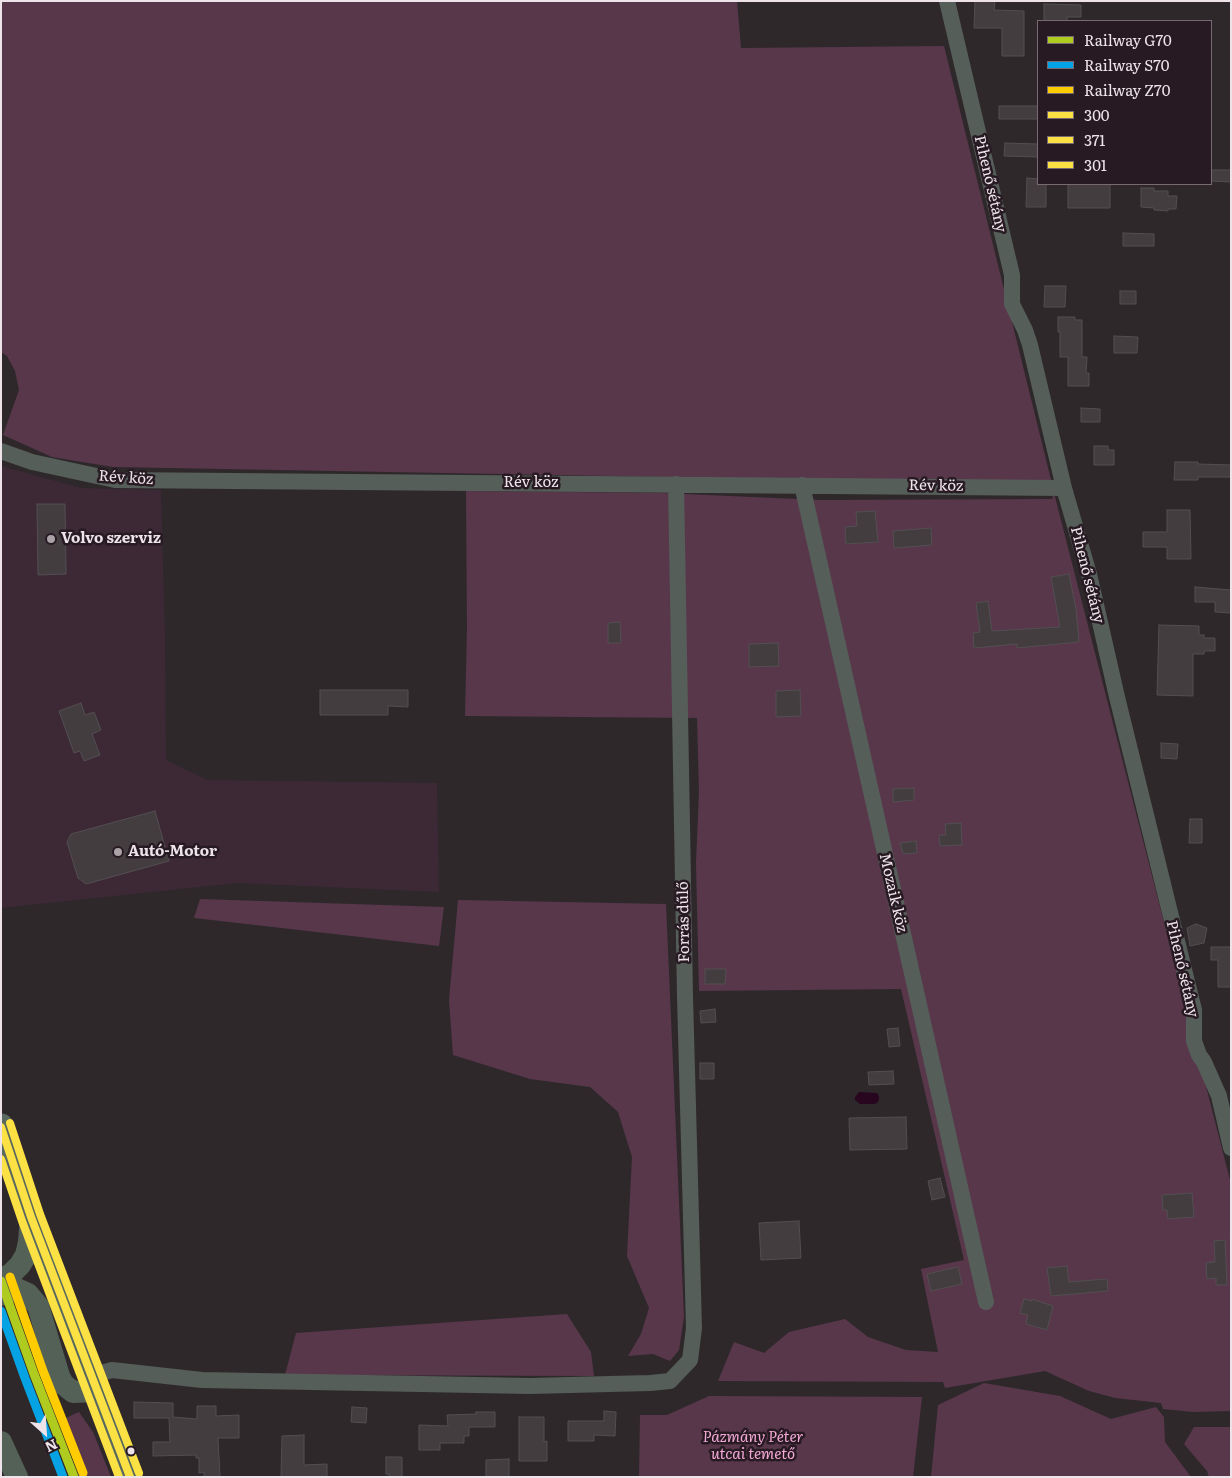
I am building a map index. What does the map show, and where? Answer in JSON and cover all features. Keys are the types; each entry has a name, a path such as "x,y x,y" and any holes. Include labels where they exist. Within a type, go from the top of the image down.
{"main road":[{"path":"1,1126 31,1217 130,1477"}],"street":[{"name":"Pihenő sétány","path":"947,1 1012,275 1012,304 1030,345 1064,488 1089,574 1119,707 1194,1010 1194,1041 1219,1096 1231,1148"},
{"name":"Rév köz","path":"1,451 32,462 115,480 802,484 1064,488"},
{"name":"Forrás dűlő","path":"94,1384 112,1370 202,1380 530,1386 650,1383 670,1381 690,1360 694,1328 685,996 676,484"},
{"name":"Mozaik köz","path":"802,484 861,754 986,1302"},
{"path":"1,1279 11,1274 20,1265 26,1254 31,1217"},
{"path":"1,1294 17,1289 28,1294 38,1306 63,1384 73,1392 94,1384"},
{"path":"1,1442 16,1477"}],"shaded area":[{"path":"1,466 81,488 161,490 166,760 207,780 437,783 439,892 237,883 1,908"},
{"path":"859,1092 877,1093 879,1100 874,1104 860,1104 855,1100"}],"green space":[{"path":"1,1 737,1 741,48 944,46 1052,484 113,467 52,457 3,435 19,390 15,371 7,356 1,352"},
{"path":"466,491 662,493 820,500 1052,499 1054,493 1231,1184 1231,1411 1193,1412 1163,1409 1161,1403 1115,1398 1089,1391 1045,1371 945,1388 943,1382 718,1381 734,1342 764,1353 789,1332 845,1319 868,1337 906,1350 938,1352 921,1269 964,1260 901,989 699,991 696,863 699,792 697,718 465,716 467,628"},
{"path":"200,899 444,907 439,946 194,918"},
{"path":"458,900 666,904 684,1317 679,1350 670,1361 653,1354 628,1356 641,1334 649,1308 627,1256 632,1157 618,1112 590,1087 530,1079 453,1055 449,1000"},
{"path":"567,1314 591,1352 594,1376 285,1375 296,1333"},
{"path":"984,1383 1060,1396 1111,1419 1156,1407 1164,1417 1165,1442 1191,1477 931,1477 938,1405"},
{"name":"Pázmány Péter utcai temető","path":"709,1396 922,1397 913,1477 639,1477 640,1415 667,1415"},
{"path":"79,1412 93,1432 111,1477 80,1477 59,1421"},
{"path":"1194,1427 1231,1427 1231,1477 1209,1477 1207,1471 1184,1444"}],"building":[{"path":"975,1 995,1 994,10 1024,11 1024,56 1002,56 1002,28 974,28"},
{"path":"1044,4 1081,5 1081,17 1067,17 1067,20 1044,20"},
{"path":"999,106 1037,106 1037,119 999,119"},
{"path":"1005,143 1037,144 1037,157 1004,156"},
{"path":"1212,170 1231,170 1231,182 1212,181"},
{"path":"1027,178 1037,179 1037,185 1046,185 1046,207 1026,207"},
{"path":"1068,185 1110,185 1110,208 1068,208"},
{"path":"1141,188 1154,188 1154,191 1168,191 1168,196 1177,196 1176,209 1168,209 1168,211 1141,207"},
{"path":"1123,233 1154,234 1154,246 1123,246"},
{"path":"1045,286 1066,286 1065,307 1044,307"},
{"path":"1120,291 1136,291 1136,304 1120,304"},
{"path":"1058,317 1075,317 1075,320 1082,320 1082,357 1087,357 1086,373 1089,373 1089,386 1068,386 1068,357 1060,357"},
{"path":"1114,336 1138,337 1137,353 1114,353"},
{"path":"1081,408 1100,409 1100,422 1081,422"},
{"path":"1094,446 1108,446 1108,450 1114,450 1114,465 1094,465"},
{"path":"1175,462 1231,465 1231,477 1198,477 1198,480 1174,480"},
{"name":"Volvo szerviz","path":"37,504 65,504 66,574 38,575"},
{"path":"1167,510 1190,510 1191,559 1167,559 1167,547 1143,547 1143,532 1167,532"},
{"path":"875,511 878,542 846,544 845,527 857,526 856,512"},
{"path":"931,528 932,545 894,548 893,531"},
{"path":"1069,574 1076,609 1079,642 1017,648 1017,644 974,648 973,633 980,632 976,603 988,601 992,631 1060,627 1051,577"},
{"path":"1195,587 1231,590 1231,613 1215,612 1215,602 1195,602"},
{"path":"620,622 621,643 608,643 608,623"},
{"path":"1159,625 1199,626 1199,635 1204,635 1204,638 1215,638 1215,651 1193,654 1193,696 1157,695"},
{"path":"778,643 779,666 749,667 749,644"},
{"path":"320,690 408,690 408,707 388,706 388,715 320,715"},
{"path":"800,690 801,716 776,717 776,691"},
{"path":"81,703 85,715 94,712 101,730 92,734 100,755 84,761 80,751 74,753 59,711"},
{"path":"1161,743 1178,744 1177,759 1161,758"},
{"path":"914,788 914,800 893,802 893,789"},
{"name":"Autó-Motor","path":"155,811 169,861 86,884 78,878 67,842 71,834"},
{"path":"1190,819 1202,819 1202,843 1189,843"},
{"path":"961,823 962,845 940,846 939,835 946,835 945,824"},
{"path":"916,841 917,853 903,854 900,843"},
{"path":"1196,924 1207,928 1204,943 1190,946 1187,928"},
{"path":"1211,947 1231,947 1231,987 1218,987 1218,960 1211,960"},
{"path":"705,969 726,969 725,984 705,984"},
{"path":"715,1009 716,1022 701,1023 700,1011"},
{"path":"898,1028 900,1046 889,1047 887,1029"},
{"path":"700,1063 714,1063 714,1079 700,1079"},
{"path":"893,1071 894,1084 869,1085 868,1072"},
{"path":"906,1117 907,1149 850,1150 849,1118"},
{"path":"940,1178 945,1197 932,1200 928,1181"},
{"path":"1192,1193 1194,1217 1168,1219 1167,1210 1163,1210 1162,1195"},
{"path":"799,1221 801,1258 761,1260 759,1223"},
{"path":"1225,1240 1227,1285 1216,1285 1216,1278 1207,1279 1206,1263 1215,1262 1214,1241"},
{"path":"1067,1266 1069,1282 1107,1279 1108,1291 1051,1296 1047,1268"},
{"path":"958,1267 962,1284 931,1291 927,1274"},
{"path":"1024,1299 1032,1301 1032,1299 1053,1306 1047,1330 1026,1324 1028,1315 1020,1313"},
{"path":"134,1402 173,1403 173,1417 197,1419 197,1406 216,1406 216,1416 239,1415 239,1438 218,1438 220,1477 204,1477 204,1472 199,1473 199,1458 196,1458 196,1455 153,1456 153,1442 170,1442 169,1418 134,1418"},
{"path":"352,1407 367,1408 366,1423 351,1422"},
{"path":"604,1411 616,1412 615,1436 594,1435 594,1441 568,1441 568,1421 604,1421"},
{"path":"476,1412 495,1412 495,1427 469,1427 469,1436 464,1436 464,1443 440,1443 440,1450 419,1450 419,1425 448,1426 447,1415 476,1414"},
{"path":"519,1417 544,1417 544,1442 547,1441 547,1461 519,1461"},
{"path":"304,1435 304,1465 327,1464 327,1477 281,1477 282,1436"},
{"path":"386,1457 402,1457 402,1477 389,1477 389,1474 386,1474"},
{"path":"509,1459 509,1477 486,1477 486,1460"}],"rail line":[{"name":"Z70","path":"10,1277 43,1371 83,1473"},
{"name":"G70","path":"1,1281 34,1374 74,1477"},
{"name":"S70","path":"1,1311 63,1477"}],"transit line":[{"name":"301","path":"10,1123 40,1214 139,1473"},
{"name":"300","path":"1,1127 31,1217 130,1477"},
{"name":"371","path":"1,1159 22,1221 119,1477"}],"place":[{"name":"Volvo szerviz","path":"51,539"},
{"name":"Autó-Motor","path":"118,852"}]}
